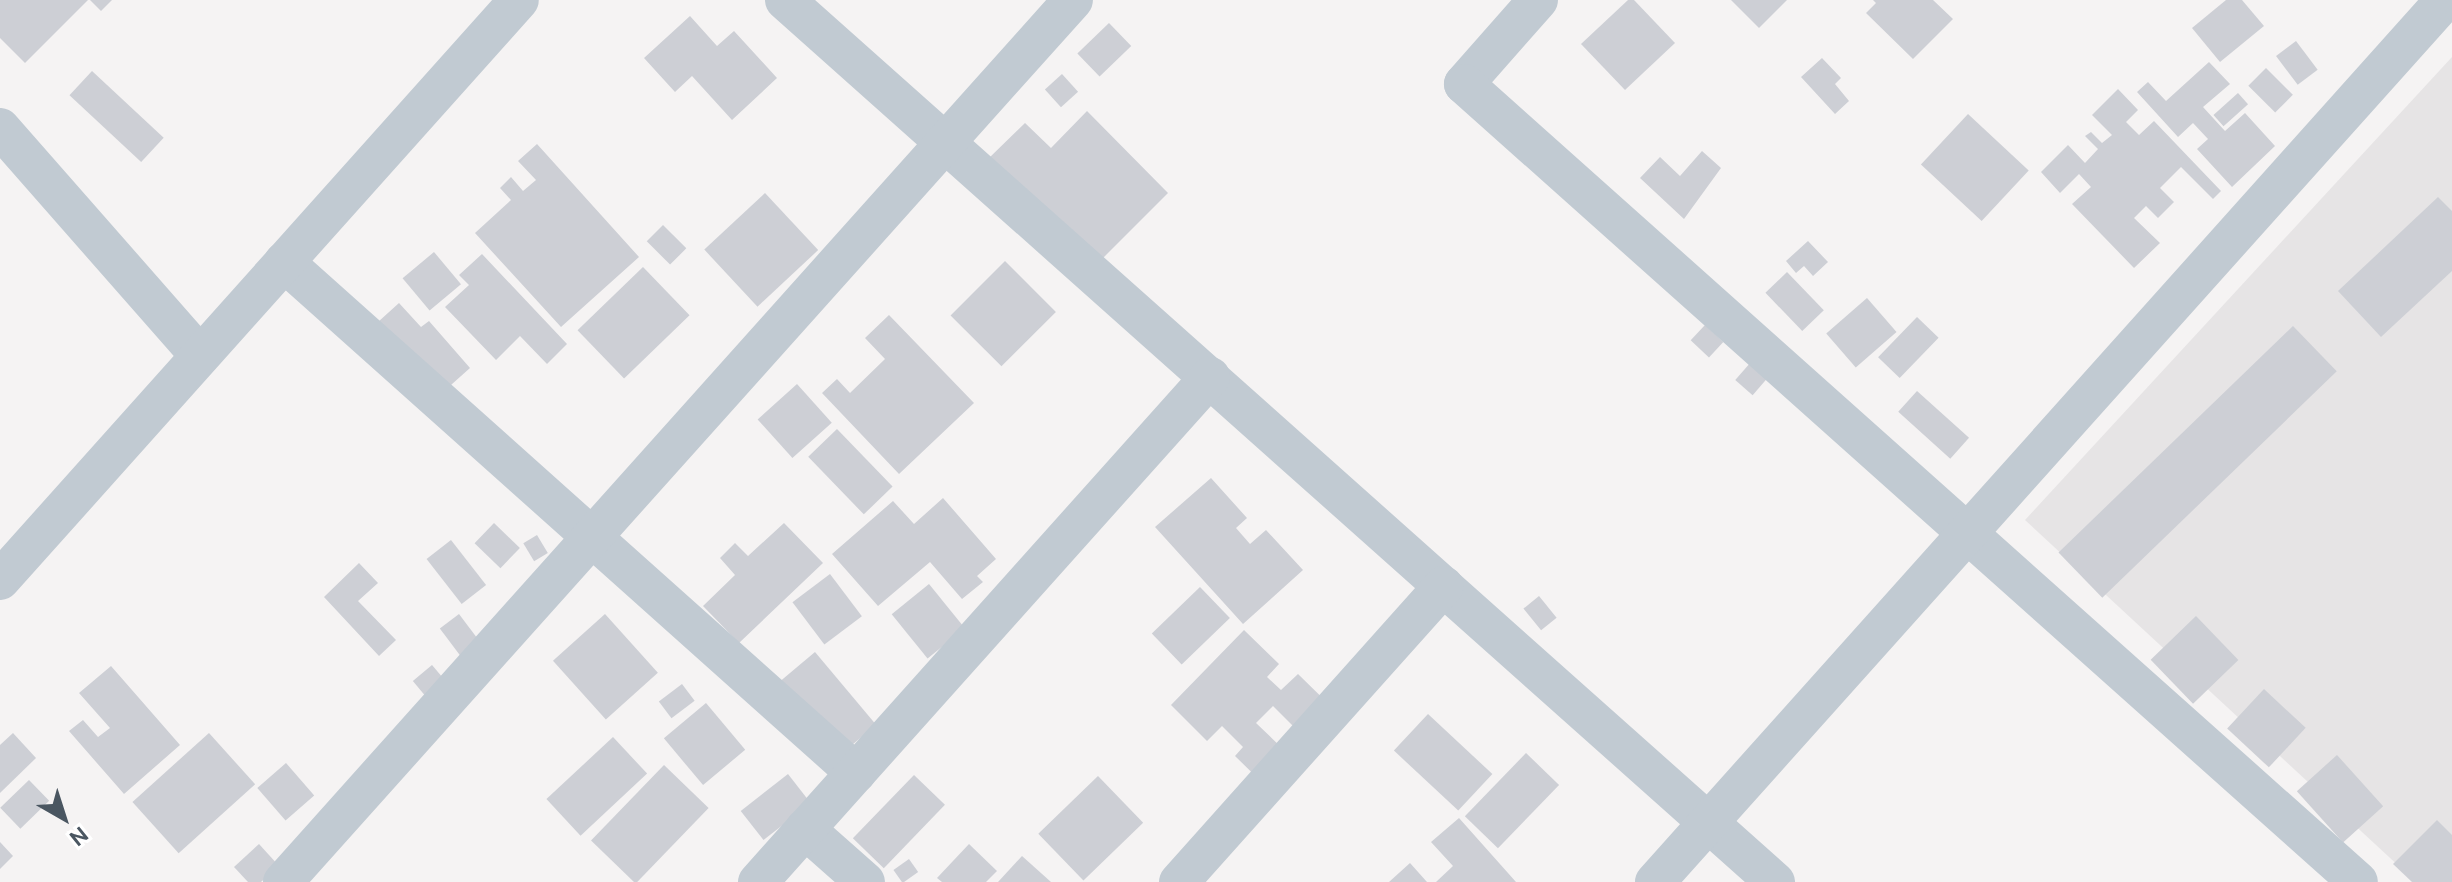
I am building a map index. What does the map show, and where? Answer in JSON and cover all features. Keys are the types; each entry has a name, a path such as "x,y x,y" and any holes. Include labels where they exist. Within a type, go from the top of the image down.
{"street":[{"path":"785,0 1775,882"},
{"path":"283,882 1073,0"},
{"path":"1538,0 1464,84 2358,882"},
{"path":"1655,882 2445,0"},
{"path":"0,580 284,262 508,4"},
{"path":"0,128 200,356"},
{"path":"284,262 856,773"},
{"path":"758,882 1210,377"},
{"path":"1179,882 1444,586"},
{"path":"805,829 865,882"}],"shaded area":[{"path":"2452,57 2452,882 2416,882 2025,520"}],"building":[{"path":"0,0 88,0 25,63 0,38"},
{"path":"90,0 112,0 101,11"},
{"path":"1628,0 1634,0 1675,43 1625,90 1581,44"},
{"path":"1731,0 1787,0 1759,28"},
{"path":"1873,0 1933,0 1953,19 1913,59 1866,13 1876,3"},
{"path":"2226,0 2242,0 2264,26 2220,62 2192,28"},
{"path":"690,16 717,46 734,31 777,78 732,120 692,76 675,92 644,58"},
{"path":"1109,23 1131,46 1100,77 1077,54"},
{"path":"2296,41 2318,70 2298,85 2276,56"},
{"path":"1822,58 1841,78 1835,84 1849,101 1835,114 1801,77"},
{"path":"2209,62 2230,84 2203,107 2225,131 2245,113 2275,146 2232,187 2197,149 2208,139 2193,123 2178,137 2137,92 2148,82 2166,101"},
{"path":"2266,68 2293,95 2275,113 2248,86"},
{"path":"92,71 164,138 141,162 69,95"},
{"path":"1062,74 1078,92 1061,107 1045,89"},
{"path":"2118,89 2138,110 2126,122 2139,135 2154,121 2221,191 2213,199 2181,167 2160,188 2174,202 2158,218 2146,206 2134,218 2160,243 2134,268 2072,204 2091,187 2079,174 2060,193 2041,172 2068,145 2085,163 2098,149 2085,136 2091,132 2102,143 2112,135 2092,115"},
{"path":"2238,93 2248,104 2224,126 2213,115"},
{"path":"1087,111 1168,193 1100,261 988,159 1025,123 1051,148"},
{"path":"1968,114 2029,171 1982,221 1921,164"},
{"path":"537,144 639,257 561,327 475,233 511,200 500,188 511,177 523,191 536,180 518,161"},
{"path":"1702,151 1721,168 1684,219 1640,178 1660,157 1680,176"},
{"path":"765,193 818,250 757,307 704,250"},
{"path":"2438,197 2452,211 2452,271 2381,337 2338,291"},
{"path":"663,225 686,248 670,265 647,241"},
{"path":"1808,241 1828,262 1813,276 1804,266 1796,273 1786,261"},
{"path":"434,252 461,284 430,311 403,278"},
{"path":"482,254 567,344 547,364 520,336 496,360 445,307 469,285 459,275"},
{"path":"1005,261 1056,312 1001,366 951,315"},
{"path":"643,267 690,315 624,378 578,330"},
{"path":"1787,272 1824,310 1802,331 1765,293"},
{"path":"1867,298 1897,332 1856,367 1826,333"},
{"path":"399,303 421,327 429,321 470,368 442,393 378,322"},
{"path":"889,315 974,403 899,474 822,393 837,379 850,393 885,359 865,338"},
{"path":"1917,317 1939,338 1900,378 1878,357"},
{"path":"1705,325 1723,342 1709,357 1691,340"},
{"path":"2293,326 2337,371 2102,598 2058,552"},
{"path":"1751,362 1768,377 1753,395 1735,380"},
{"path":"797,384 832,423 792,458 758,419"},
{"path":"1917,391 1969,438 1950,459 1898,412"},
{"path":"837,429 893,487 864,514 808,457"},
{"path":"1211,478 1247,518 1236,528 1250,544 1266,530 1303,570 1243,624 1155,527"},
{"path":"943,498 996,559 977,576 983,582 962,599 930,562 878,606 832,554 893,501 914,524"},
{"path":"494,523 520,548 500,568 475,543"},
{"path":"784,523 823,563 739,643 703,606 735,575 720,558 735,543 748,556"},
{"path":"537,535 548,553 534,561 523,543"},
{"path":"451,540 486,585 462,604 427,559"},
{"path":"359,563 378,583 358,601 396,640 379,656 324,597"},
{"path":"830,574 862,616 824,645 792,602"},
{"path":"929,584 965,628 928,659 892,614"},
{"path":"1200,587 1230,618 1182,664 1152,634"},
{"path":"1539,596 1557,618 1541,630 1523,609"},
{"path":"459,614 480,642 461,656 440,628"},
{"path":"605,614 658,673 606,720 553,661"},
{"path":"2196,616 2238,660 2193,704 2151,660"},
{"path":"1244,630 1279,664 1267,677 1281,690 1298,674 1346,721 1317,750 1273,706 1256,723 1305,770 1278,798 1235,756 1243,747 1222,726 1207,741 1171,705"},
{"path":"815,652 876,725 835,759 774,687"},
{"path":"432,665 447,683 428,699 413,681"},
{"path":"111,666 180,745 124,794 69,731 83,720 98,737 110,728 79,693"},
{"path":"682,684 695,701 671,718 659,701"},
{"path":"2264,689 2306,728 2269,767 2227,728"},
{"path":"706,703 745,750 703,785 664,738"},
{"path":"1428,714 1492,774 1458,811 1394,751"},
{"path":"13,733 36,758 0,793 0,745"},
{"path":"209,733 255,784 179,853 132,802"},
{"path":"613,737 647,774 581,836 546,799"},
{"path":"1526,753 1559,785 1498,848 1465,816"},
{"path":"2337,755 2383,806 2343,842 2297,791"},
{"path":"286,763 314,795 286,820 257,788"},
{"path":"664,765 709,808 637,882 591,841"},
{"path":"788,774 811,803 763,840 741,811"},
{"path":"914,775 945,805 884,868 853,838"},
{"path":"1098,776 1143,823 1083,880 1038,834"},
{"path":"29,780 49,801 20,829 0,808"},
{"path":"1459,818 1516,882 1436,882 1453,866 1431,842"},
{"path":"2437,820 2452,835 2452,882 2412,882 2393,864"},
{"path":"0,842 13,856 0,869"},
{"path":"259,844 279,866 261,882 248,882 234,867"},
{"path":"969,844 997,871 986,882 942,882 937,878"},
{"path":"1022,856 1051,882 998,882"},
{"path":"909,859 918,872 902,882 893,870"},
{"path":"1410,863 1427,882 1389,882"}]}
